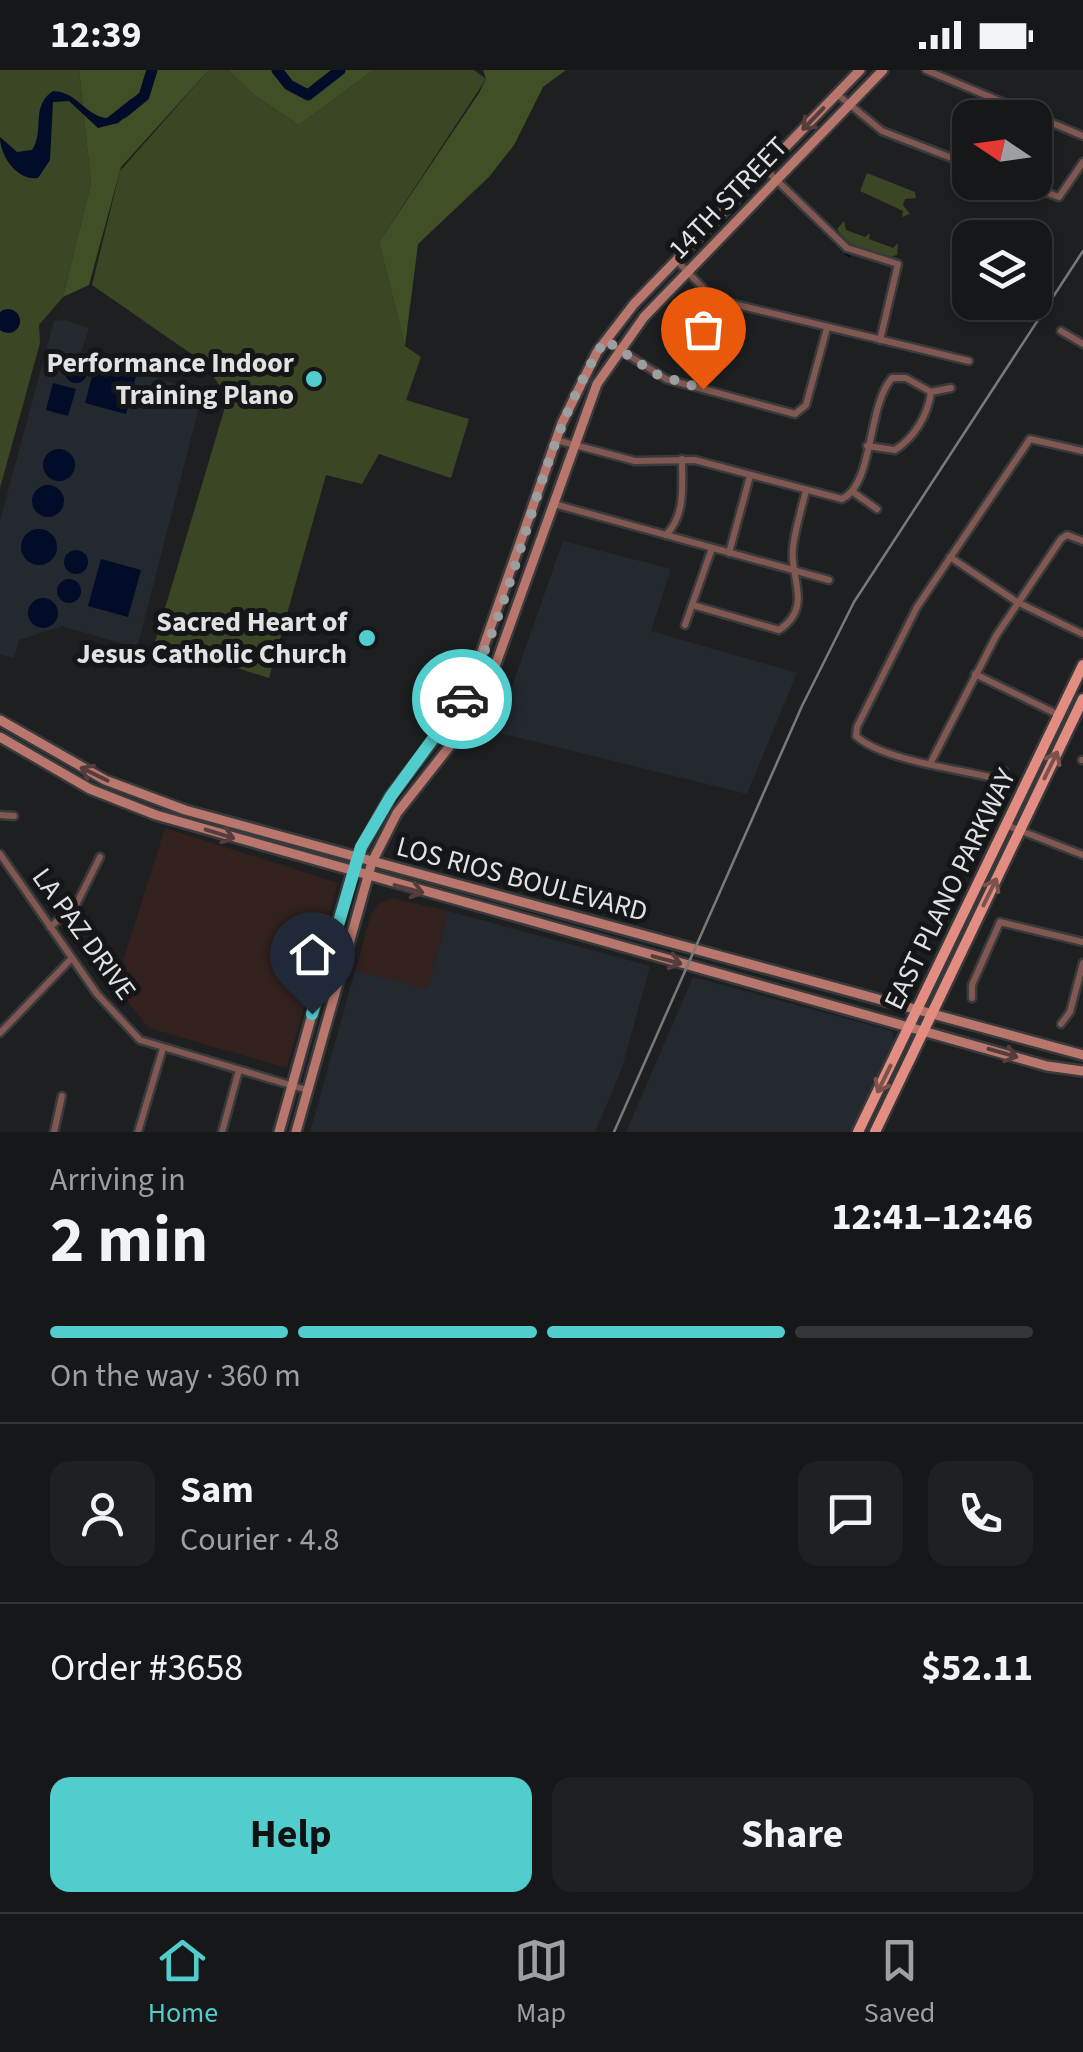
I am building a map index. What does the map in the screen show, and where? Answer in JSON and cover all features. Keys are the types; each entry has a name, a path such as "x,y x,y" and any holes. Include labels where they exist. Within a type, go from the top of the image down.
{"main road":[{"name":"14TH STREET","path":"280,1132 356,858 391,796 464,695 487,645 576,390 605,340 676,260 860,70"},
{"name":"14TH STREET","path":"296,1132 372,862 403,803 482,695 502,651 591,396 618,349 883,70"},
{"path":"513,569 528,574"},
{"path":"487,645 502,651"},
{"name":"EAST PLANO PARKWAY","path":"858,1132 1083,666"},
{"name":"EAST PLANO PARKWAY","path":"875,1132 1083,699"},
{"name":"LOS RIOS BOULEVARD","path":"0,720 88,772 184,810 1083,1055"},
{"name":"LOS RIOS BOULEVARD","path":"0,737 109,798 178,822 489,911 1083,1071"},
{"path":"432,743 444,752"},
{"path":"178,822 184,810"},
{"path":"250,843 253,828"},
{"path":"489,911 492,892"},
{"path":"573,934 578,917"},
{"path":"960,921 973,928"},
{"path":"792,994 798,977"},
{"path":"318,990 334,994"},
{"path":"1068,1069 1070,1052"}],"street":[{"path":"926,70 1083,136"},
{"path":"838,94 882,131 952,157"},
{"path":"1052,196 1062,196 1083,162"},
{"path":"764,169 847,248 898,264 880,340"},
{"path":"676,260 726,302 969,360"},
{"path":"605,340 666,379 777,410 801,412 827,328"},
{"path":"1060,331 1083,344"},
{"path":"556,440 635,461 682,459 842,499 853,492 882,392 892,378 906,378 931,392 950,388"},
{"path":"867,446 895,450 904,444 926,412 931,392"},
{"path":"1004,771 994,778 886,751 856,736 898,640 1030,439 1083,451"},
{"path":"666,535 676,525 682,499 682,459"},
{"path":"730,553 750,476"},
{"path":"696,606 779,630 790,620 799,598 792,553 806,492"},
{"path":"853,492 877,509"},
{"path":"552,503 711,551 830,580"},
{"path":"932,762 1016,602 1067,535 1083,542"},
{"path":"686,625 696,606 711,551"},
{"path":"950,558 1016,602 1083,634"},
{"path":"975,674 1059,715"},
{"path":"0,815 14,816"},
{"path":"1006,825 1083,855"},
{"name":"LA PAZ DRIVE","path":"0,854 71,959 129,1030 162,1048 307,1090"},
{"path":"50,927 76,905 100,857"},
{"path":"972,998 972,985 1000,922 1083,942"},
{"path":"2,1029 71,959"},
{"path":"1061,1024 1070,1012 1083,964"},
{"path":"138,1132 162,1048"},
{"path":"222,1132 239,1070"},
{"path":"54,1132 62,1096"}],"shaded area":[{"path":"65,320 89,328 80,355 203,392 137,648 62,626 19,640 14,658 0,654 0,521 54,321"},
{"path":"563,541 671,569 651,631 797,673 747,794 496,732"},
{"path":"165,828 338,883 287,1068 149,1028 115,986"},
{"path":"392,898 448,911 428,990 355,971 371,914 379,903"},
{"path":"448,911 650,966 622,1068 595,1132 310,1132 355,971 428,989"},
{"path":"693,977 892,1031 895,1045 853,1132 626,1132"}],"green space":[{"path":"0,70 79,70 91,183 63,297 39,325 40,343 0,488"},
{"path":"79,70 209,70 121,167 89,285 63,297 91,183"},
{"name":"Performance Indoor Training Plano","path":"209,70 228,70 254,95 299,125 374,70 474,70 486,79 379,242 405,346 421,357 406,400 469,419 451,478 379,454 362,484 326,475 269,678 155,642 228,397 203,362 92,285 120,171"},
{"path":"228,70 374,70 299,125 254,95"},
{"path":"483,70 566,70 543,87 514,145 489,177 418,244 405,346 379,242 479,93 486,79"},
{"path":"867,173 915,192 916,198 905,199 903,205 910,214 902,217 903,211 860,191"},
{"path":"844,221 846,230 865,237 870,233 869,239 893,248 898,243 897,255 880,256 855,247 837,229"}],"water":[{"path":"53,91 69,95 107,118 131,99 137,107 118,123 98,128 69,101 53,102 50,160 38,178 23,176 11,166 0,137 17,152 32,150 42,104"},
{"path":"4,310 12,310 19,317 19,325 12,332 -1,328 -1,314"},
{"path":"72,361 80,361 87,372 80,383 72,383 65,376 65,368"},
{"path":"95,365 136,376 126,414 85,403"},
{"path":"53,383 76,389 68,416 46,410"},
{"path":"59,449 70,454 75,465 70,476 59,481 48,476 43,465 48,454"},
{"path":"48,485 60,489 64,501 60,513 48,517 36,513 32,501 36,489"},
{"path":"39,529 52,534 57,547 52,560 39,565 26,560 21,547 26,534"},
{"path":"76,550 88,562 76,574 64,562"},
{"path":"101,559 141,570 128,617 88,606"},
{"path":"69,579 81,591 69,603 57,591"},
{"path":"43,598 54,602 58,613 54,624 43,628 32,624 28,613 32,602"}],"waterway":[{"path":"123,113 144,96 152,70"},
{"path":"277,70 289,85 308,95 340,70"}],"railway":[{"path":"614,1132 802,706 854,602 1083,251"}],"way so far":[{"path":"462,699 487,645 566,412 605,340 666,379 703,389"}],"place":[{"name":"Performance Indoor Training Plano","path":"314,379"},
{"name":"Sacred Heart of Jesus Catholic Church","path":"367,638"}],"route":[{"path":"312,1014 361,847 391,796 462,699"}]}
